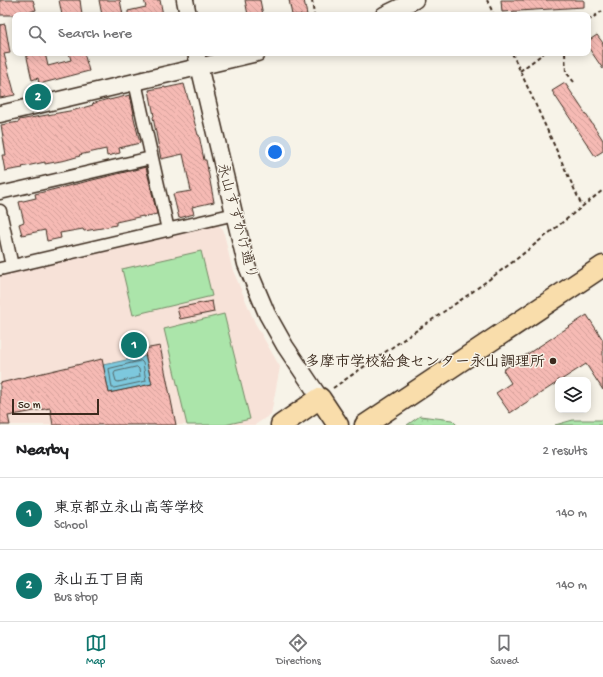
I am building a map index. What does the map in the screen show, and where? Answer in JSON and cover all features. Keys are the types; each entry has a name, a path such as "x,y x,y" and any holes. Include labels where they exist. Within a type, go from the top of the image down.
{"main road":[{"path":"365,425 603,266"},
{"path":"281,425 327,393 338,425"}],"street":[{"path":"184,0 187,12"},
{"path":"390,12 415,0"},
{"path":"0,114 135,82 198,60 232,56"},
{"name":"永山すずかけ通り","path":"198,60 246,264 267,314 285,346 327,393"},
{"path":"135,82 168,230"},
{"path":"0,193 152,158"},
{"path":"0,211 12,266"},
{"path":"0,269 235,214"}],"path":[{"path":"312,0 314,12"},
{"path":"487,0 493,12"},
{"path":"591,19 602,11"},
{"path":"513,56 582,206"},
{"path":"520,70 540,56"},
{"path":"565,56 566,72 574,82"},
{"path":"327,393 468,295 603,190"}],"shaded area":[{"path":"216,224 223,229 232,268 255,323 280,367 271,414 255,425 0,425 0,275"}],"green space":[{"path":"201,251 212,296 133,315 122,269"},
{"path":"224,314 250,419 225,425 187,425 164,329"},
{"path":"420,416 452,420 457,425 407,425"},
{"path":"573,420 603,420 603,425 555,425"}],"water":[{"path":"145,356 152,384 109,393 103,365"}],"building":[{"path":"0,0 33,0 36,10 29,12 12,12 12,15 0,15"},
{"path":"59,0 80,0 82,12 61,12"},
{"path":"99,0 120,0 122,12 101,12"},
{"path":"144,0 160,0 162,12 128,12 128,11 146,7"},
{"path":"245,0 260,0 262,12 247,12"},
{"path":"289,0 304,0 306,12 291,12"},
{"path":"501,0 584,0 584,7 502,12"},
{"path":"5,24 10,53 4,54 15,95 0,98 0,25"},
{"path":"597,35 603,43 603,69 591,51 591,39"},
{"path":"27,56 46,56 48,66 71,60 70,56 85,56 89,71 39,84 38,78 32,80"},
{"path":"565,83 603,140 603,151 595,156 552,91"},
{"path":"184,84 199,135 204,160 206,160 214,202 192,207 194,214 179,218 173,194 191,191 183,154 161,159 149,90"},
{"path":"130,95 140,143 119,148 120,153 107,156 106,149 79,155 80,156 66,160 45,164 45,162 5,171 2,155 6,155 1,125 19,122 19,120 75,110 108,99"},
{"path":"146,167 157,214 116,222 116,225 102,228 84,231 83,229 60,233 61,238 47,241 45,230 22,235 19,224 24,222 19,202 36,198 35,194"},
{"path":"212,301 214,312 180,319 177,308"},
{"name":"多摩市学校給食センター永山調理所","path":"587,315 603,340 603,390 586,364 566,377 555,377 555,384 510,413 496,393 511,383 503,370"},
{"path":"160,346 176,425 53,425 50,408 8,416 10,425 0,425 0,383 102,359 109,393 152,384 144,349"}],"place":[{"name":"永山五丁目南","path":"38,97"},
{"name":"東京都立永山高等学校","path":"134,345"},
{"name":"多摩市学校給食センター永山調理所","path":"553,361"}]}
